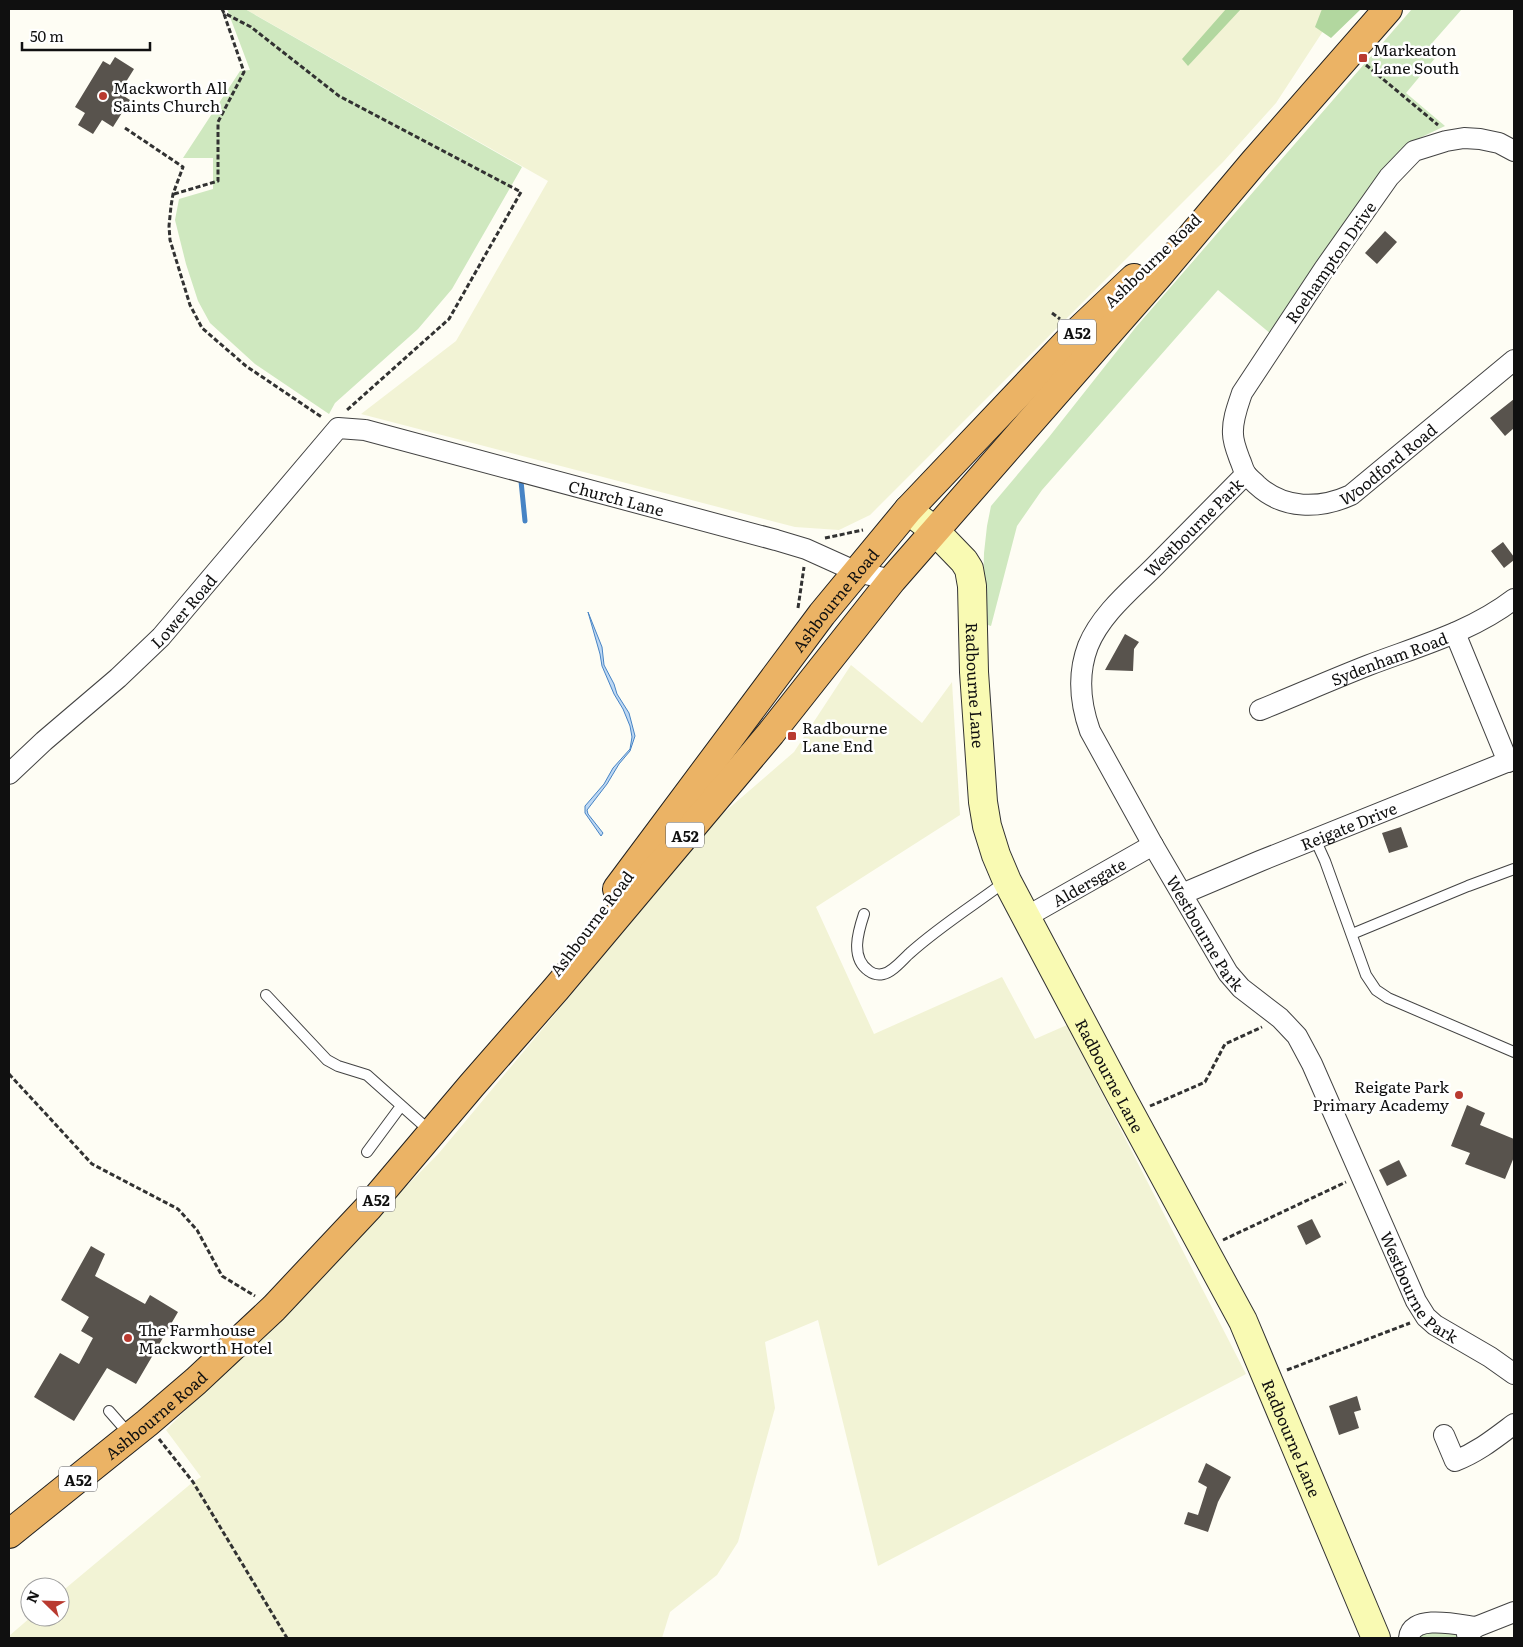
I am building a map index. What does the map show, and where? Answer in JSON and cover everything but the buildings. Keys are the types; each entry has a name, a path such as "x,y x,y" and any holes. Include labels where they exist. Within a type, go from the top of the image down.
{"highway":[{"name":"Ashbourne Road","path":"9,1534 139,1430 274,1308 368,1208 771,733 892,580 1159,275 1254,162 1388,9"},
{"name":"Ashbourne Road","path":"472,1085 792,653 908,510 1074,335 1254,162"}],"street":[{"name":"Roehampton Drive","path":"1246,474 1237,454 1232,434 1235,412 1242,392 1324,269 1389,177 1414,152 1456,140 1480,139 1499,143 1514,151"},
{"name":"Woodford Road","path":"1246,474 1262,490 1284,502 1301,505 1336,502 1351,495 1514,360"},
{"name":"Church Lane","path":"338,428 365,430 776,540 806,549 856,572 892,580"},
{"name":"Lower Road","path":"9,774 162,637 338,428"},
{"name":"Westbourne Park","path":"1246,474 1122,598 1099,625 1088,646 1082,670 1080,694 1084,713 1090,731 1153,846 1228,973 1241,988 1280,1018 1296,1036 1312,1064 1416,1301 1435,1325 1490,1357 1514,1374"},
{"name":"Radbourne Lane","path":"908,510 936,531 969,569 973,592 974,672 983,802 990,841 1007,881 1026,917 1243,1320 1376,1638"},
{"name":"Sydenham Road","path":"1260,710 1455,633 1482,620 1514,599"},
{"path":"1455,633 1511,760"},
{"name":"Reigate Drive","path":"1182,894 1315,838 1511,760"},
{"name":"Aldersgate","path":"1026,917 1153,846"},
{"path":"1444,1435 1454,1462 1492,1442 1514,1424"},
{"path":"1409,1638 1409,1634 1413,1629 1425,1622 1470,1633 1514,1612"}],"lane":[{"path":"1315,838 1366,976 1376,990 1402,1005 1514,1052"},
{"path":"1352,934 1514,869"},
{"path":"864,914 859,927 858,955 865,968 876,974 885,974 892,970 926,939 1007,881"},
{"path":"266,995 327,1060 338,1066 367,1075 432,1133"},
{"path":"367,1152 401,1106"},
{"path":"109,1411 139,1430"}],"path":[{"path":"173,194 218,181 218,122 244,72 222,9"},
{"path":"125,128 182,167 173,194 169,226 170,240 190,305 202,328 246,366 338,428 347,411 449,319 521,192 338,96 251,27 224,13"},
{"path":"1350,52 1456,140"},
{"path":"1131,1115 1205,1082 1225,1044 1280,1018"},
{"path":"9,1074 92,1164 178,1209 197,1230 222,1276 274,1308"},
{"path":"1204,1249 1361,1175"},
{"path":"1268,1378 1426,1316"},
{"path":"139,1430 193,1482 287,1638"}],"green space":[{"path":"227,9 245,9 522,167 452,289 418,329 335,403 329,414 255,364 210,323 198,301 186,264 175,220 179,199 213,189 213,158 183,158 240,71 250,70"},
{"path":"245,9 1333,9 1329,22 1276,103 1223,162 870,515 839,530 795,527 361,414 456,341 548,181"},
{"path":"1226,9 1241,9 1188,66 1182,59"},
{"path":"1322,9 1361,9 1331,38 1315,27"},
{"path":"1412,9 1462,9 1426,50 1436,57 1406,93 1445,126 1409,143 1390,161 1271,334 1218,290 1042,490 1017,526 991,626 982,623 984,553 991,506 1049,437 1136,327"},
{"path":"851,665 922,723 952,682 960,815 816,907 874,1034 1002,977 1035,1039 1067,1025 1246,1374 878,1566 818,1320 765,1342 775,1408 738,1542 717,1575 670,1612 662,1638 9,1638 20,1626 70,1627 70,1585 201,1477 166,1430 439,1153 720,816 794,752"},
{"path":"1420,1630 1458,1630 1459,1637 1415,1638"}],"water":[{"path":"588,612 602,647 604,665 617,694 629,713 635,736 630,751 587,810 603,833 601,836 585,813 585,806 604,784 613,768 630,749 632,737 623,709 614,694 602,666"}],"waterway":[{"path":"521,481 525,521"}],"place":[{"name":"Markeaton Lane South","path":"1363,58"},
{"name":"Mackworth All Saints Church","path":"103,96"},
{"name":"Radbourne Lane End","path":"792,736"},
{"name":"Reigate Park Primary Academy","path":"1459,1095"},
{"name":"The Farmhouse Mackworth Hotel","path":"128,1338"}]}
